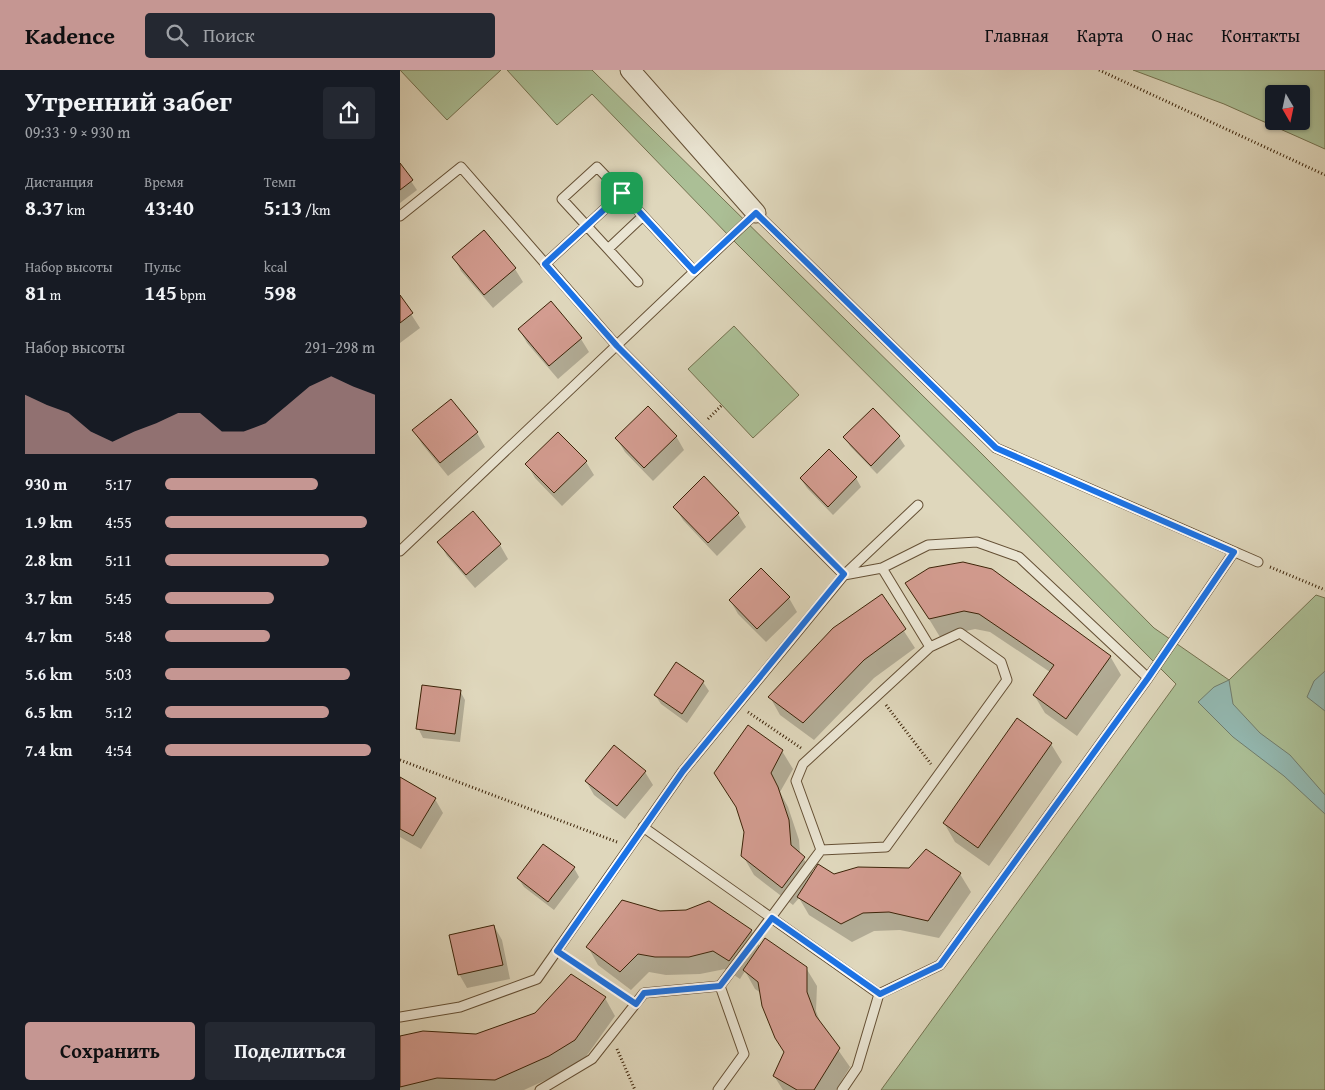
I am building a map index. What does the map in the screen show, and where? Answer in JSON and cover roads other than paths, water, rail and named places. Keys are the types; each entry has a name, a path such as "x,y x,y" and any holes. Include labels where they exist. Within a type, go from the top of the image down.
{"street":[{"path":"630,70 756,213"}],"lane":[{"path":"638,282 562,199 598,166 694,271"},
{"path":"400,216 461,167 617,346 844,574"},
{"path":"545,264 622,193"},
{"path":"400,551 756,213 996,448 1258,562"},
{"path":"608,249 643,216"},
{"path":"400,1017 460,1008 538,979 683,771 844,574 918,505"},
{"path":"844,574 882,568 928,545 977,542 1020,557 1148,678"},
{"path":"842,1090 857,1068 880,994 940,965 1148,678 1234,552"},
{"path":"882,568 930,647"},
{"path":"960,633 1001,662 1007,680 886,847 821,850 796,781 803,764 930,647 960,633"},
{"path":"643,828 880,994"},
{"path":"540,1090 592,1059 644,993 720,986 821,850"},
{"path":"718,1090 744,1054 720,986"}],"water":[{"path":"1325,671 1325,711 1307,697 1314,681"},
{"path":"1229,680 1233,704 1260,733 1290,755 1325,795 1325,814 1284,776 1233,737 1198,702 1214,687"}]}
